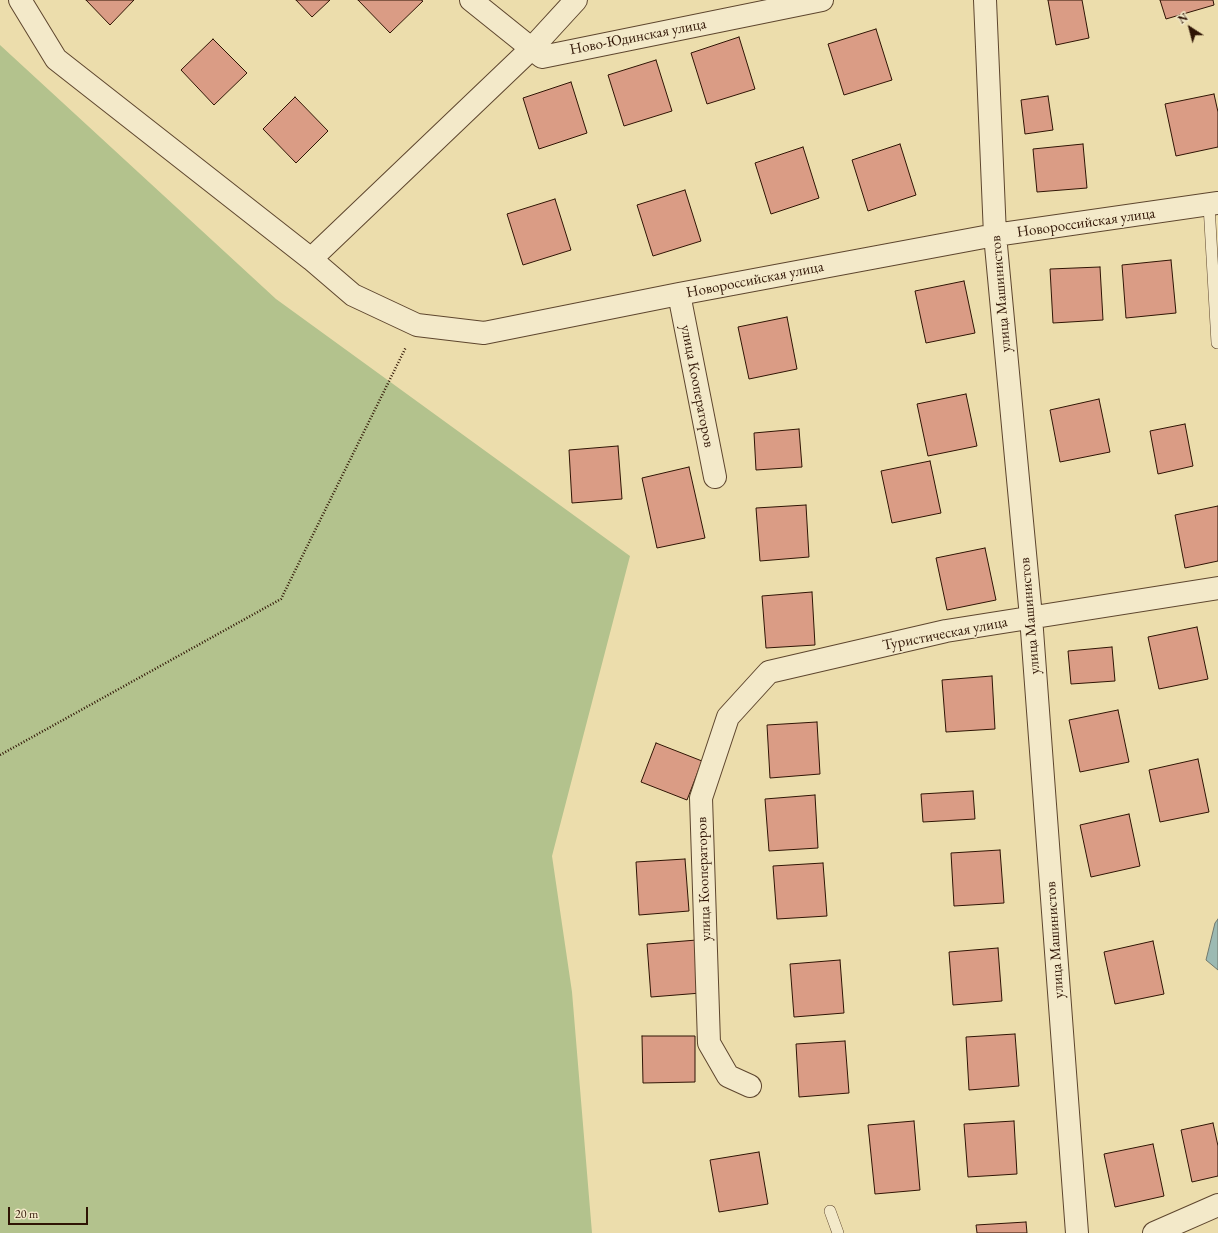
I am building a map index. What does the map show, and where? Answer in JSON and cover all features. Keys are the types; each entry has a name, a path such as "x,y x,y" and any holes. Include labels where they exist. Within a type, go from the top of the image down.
{"street":[{"name":"Новороссийская улица","path":"20,0 56,59 310,259 353,295 417,325 484,333 679,294 996,236 1214,204"},
{"name":"Ново-Юдинская улица","path":"471,0 542,57 822,0"},
{"path":"310,259 532,48 576,0"},
{"name":"улица Машинистов","path":"985,0 996,236 1031,617 1077,1233"},
{"name":"улица Кооператоров","path":"679,294 715,477"},
{"name":"Туристическая улица","path":"769,672 946,631 1218,588"},
{"name":"улица Кооператоров","path":"750,1086 728,1076 710,1043 702,798 728,717 769,672"},
{"path":"1154,1233 1218,1205"}],"lane":[{"path":"1214,204 1217,343"},
{"path":"830,1211 838,1233"}],"path":[{"path":"0,755 281,599 417,325"}],"green space":[{"path":"0,45 276,299 630,556 552,856 572,992 592,1233 0,1233"}],"water":[{"path":"1218,919 1218,970 1206,960 1215,923"}],"building":[{"path":"86,0 134,0 110,25"},
{"path":"296,0 330,0 312,17"},
{"path":"358,0 421,0 423,1 390,33"},
{"path":"1048,0 1082,0 1089,38 1056,45"},
{"path":"1160,0 1213,0 1214,5 1166,19"},
{"path":"876,29 892,80 844,95 828,44"},
{"path":"739,37 755,89 707,104 691,53"},
{"path":"213,39 247,73 214,105 181,70"},
{"path":"656,60 672,111 624,126 608,75"},
{"path":"571,82 587,133 539,149 523,98"},
{"path":"1214,94 1218,112 1218,147 1176,156 1165,104"},
{"path":"1048,96 1053,130 1025,134 1021,100"},
{"path":"295,97 328,131 296,163 263,129"},
{"path":"900,144 916,195 868,211 852,160"},
{"path":"1083,144 1087,188 1037,192 1033,149"},
{"path":"803,147 819,198 771,214 755,163"},
{"path":"685,190 701,241 653,256 637,205"},
{"path":"555,199 571,250 523,265 507,214"},
{"path":"1171,260 1176,313 1126,318 1122,265"},
{"path":"1100,267 1103,320 1053,323 1050,269"},
{"path":"964,281 975,333 926,343 915,291"},
{"path":"787,317 797,369 749,379 738,327"},
{"path":"966,394 977,446 928,456 917,404"},
{"path":"1099,399 1110,452 1060,462 1050,410"},
{"path":"1185,424 1193,466 1158,474 1150,431"},
{"path":"799,429 802,467 756,470 754,433"},
{"path":"618,446 622,499 572,503 569,450"},
{"path":"930,461 941,513 892,523 881,471"},
{"path":"689,467 705,538 657,548 642,478"},
{"path":"806,505 809,557 760,561 756,508"},
{"path":"1218,506 1218,561 1185,568 1175,515"},
{"path":"985,548 996,600 947,610 936,558"},
{"path":"812,592 815,645 766,648 762,596"},
{"path":"1197,627 1208,679 1159,689 1148,637"},
{"path":"1112,647 1115,681 1071,684 1068,651"},
{"path":"992,676 995,729 946,732 942,680"},
{"path":"1118,710 1129,762 1080,772 1069,720"},
{"path":"817,722 820,774 770,778 767,725"},
{"path":"656,743 702,761 687,800 641,782"},
{"path":"1198,759 1209,812 1160,822 1149,770"},
{"path":"973,791 975,819 923,822 921,794"},
{"path":"815,795 818,848 769,851 765,799"},
{"path":"1129,814 1140,866 1091,877 1080,825"},
{"path":"1000,850 1004,903 954,906 951,853"},
{"path":"685,859 689,911 639,915 636,862"},
{"path":"823,863 827,916 777,919 773,866"},
{"path":"697,940 701,993 651,997 647,944"},
{"path":"1153,941 1164,994 1115,1004 1104,952"},
{"path":"998,948 1002,1001 953,1005 949,952"},
{"path":"840,960 844,1013 794,1017 790,964"},
{"path":"1015,1034 1019,1086 969,1090 966,1037"},
{"path":"642,1036 695,1036 695,1082 643,1083"},
{"path":"845,1041 849,1093 799,1097 796,1044"},
{"path":"914,1121 920,1190 875,1194 868,1125"},
{"path":"1014,1121 1017,1174 968,1177 964,1124"},
{"path":"1213,1123 1218,1146 1218,1176 1192,1182 1181,1130"},
{"path":"1153,1144 1164,1196 1115,1207 1104,1154"},
{"path":"759,1152 768,1204 719,1212 710,1160"},
{"path":"1026,1222 1027,1233 977,1233 976,1225"}]}
